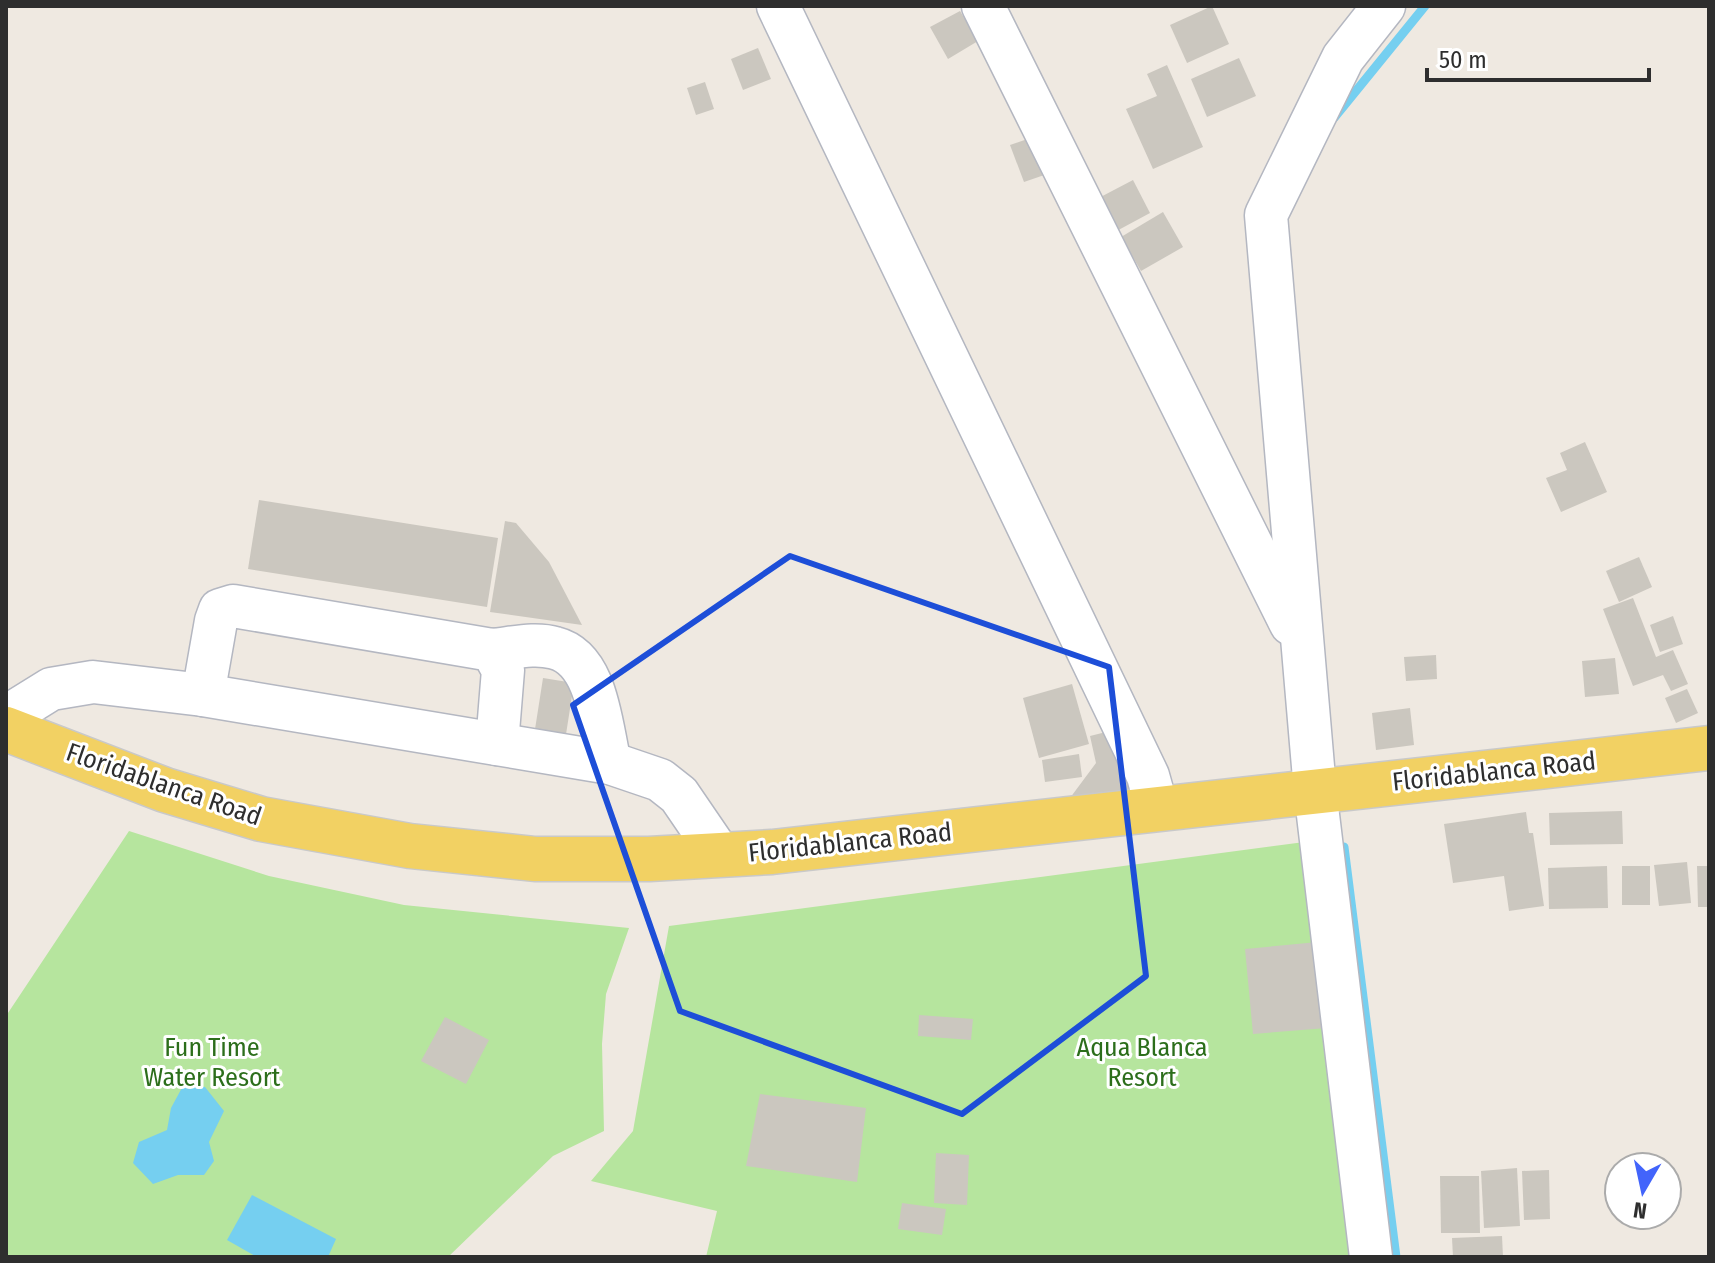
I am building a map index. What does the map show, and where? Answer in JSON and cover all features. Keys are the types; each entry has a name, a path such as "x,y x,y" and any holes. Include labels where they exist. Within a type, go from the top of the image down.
{"main road":[{"name":"Floridablanca Road","path":"6,729 165,790 261,819 410,846 535,859 772,852 1709,748"}],"street":[{"path":"778,6 1148,776 1157,808"},
{"path":"983,6 1301,645"},
{"path":"1371,1257 1315,790 1266,215 1343,58 1384,6"},
{"path":"203,695 216,621 220,610 233,606 492,650 535,645 559,648 577,661 591,682 610,763"},
{"path":"492,650 503,670 497,744"},
{"path":"6,717 51,689 93,682 203,695 610,763 660,780 679,795 720,855"}],"highlighted area":[{"path":"790,556 1109,667 1146,976 962,1114 680,1011 573,705"}],"green space":[{"name":"Fun Time Water Resort","path":"129,831 269,876 404,905 629,928 606,994 602,1044 604,1131 553,1156 448,1257 6,1257 6,1016"},
{"name":"Aqua Blanca Resort","path":"1312,841 1365,1257 706,1257 717,1211 591,1181 633,1131 669,926"}],"water":[{"path":"184,1084 205,1087 224,1111 209,1142 214,1161 204,1175 178,1175 153,1184 133,1163 139,1142 167,1130 171,1108"},
{"path":"252,1195 336,1239 328,1257 257,1257 227,1240"}],"building":[{"path":"1212,6 1229,44 1187,63 1170,25"},
{"path":"960,11 978,41 948,59 930,27"},
{"path":"758,48 771,79 743,90 731,59"},
{"path":"1239,58 1256,96 1207,117 1191,79"},
{"path":"1167,65 1203,147 1153,169 1126,109 1157,96 1147,74"},
{"path":"705,82 714,109 696,115 687,88"},
{"path":"1039,135 1053,172 1024,182 1010,145"},
{"path":"1133,180 1150,213 1111,234 1093,201"},
{"path":"1163,212 1183,247 1141,271 1121,237"},
{"path":"1585,442 1607,492 1561,512 1546,478 1567,470 1560,453"},
{"path":"259,500 498,538 487,607 248,569"},
{"path":"505,521 516,523 549,562 582,625 490,612"},
{"path":"1639,557 1652,587 1619,602 1606,571"},
{"path":"1633,598 1656,657 1673,650 1688,684 1671,691 1663,675 1633,686 1603,609"},
{"path":"1673,616 1683,644 1660,652 1650,625"},
{"path":"1436,655 1437,679 1406,681 1404,657"},
{"path":"1615,658 1619,694 1585,697 1582,661"},
{"path":"543,678 574,683 564,747 533,742"},
{"path":"1072,684 1089,744 1039,758 1023,698"},
{"path":"1687,689 1698,713 1676,723 1665,698"},
{"path":"1410,708 1414,745 1376,750 1372,713"},
{"path":"1118,729 1145,792 1070,798 1096,763 1090,736"},
{"path":"1079,754 1082,777 1045,782 1042,760"},
{"path":"1622,811 1623,844 1550,845 1549,813"},
{"path":"1526,812 1529,833 1533,833 1544,906 1509,911 1504,876 1453,883 1444,824"},
{"path":"1687,862 1691,903 1659,906 1654,865"},
{"path":"1607,866 1608,908 1549,909 1548,868"},
{"path":"1622,866 1650,866 1650,905 1622,905"},
{"path":"1697,866 1709,866 1709,907 1698,907"},
{"path":"1318,942 1327,1028 1253,1034 1245,949"},
{"path":"919,1015 973,1019 971,1040 918,1036"},
{"path":"445,1017 489,1040 466,1084 421,1061"},
{"path":"760,1094 866,1108 857,1182 746,1166"},
{"path":"936,1153 969,1155 967,1205 934,1203"},
{"path":"1517,1168 1520,1226 1484,1228 1481,1171"},
{"path":"1549,1170 1550,1219 1524,1220 1522,1171"},
{"path":"1440,1176 1479,1176 1480,1233 1441,1233"},
{"path":"902,1203 946,1209 942,1235 898,1229"},
{"path":"1502,1236 1503,1257 1453,1257 1452,1238"}],"waterway":[{"path":"1334,118 1425,6"},
{"path":"1344,847 1396,1257"}]}
